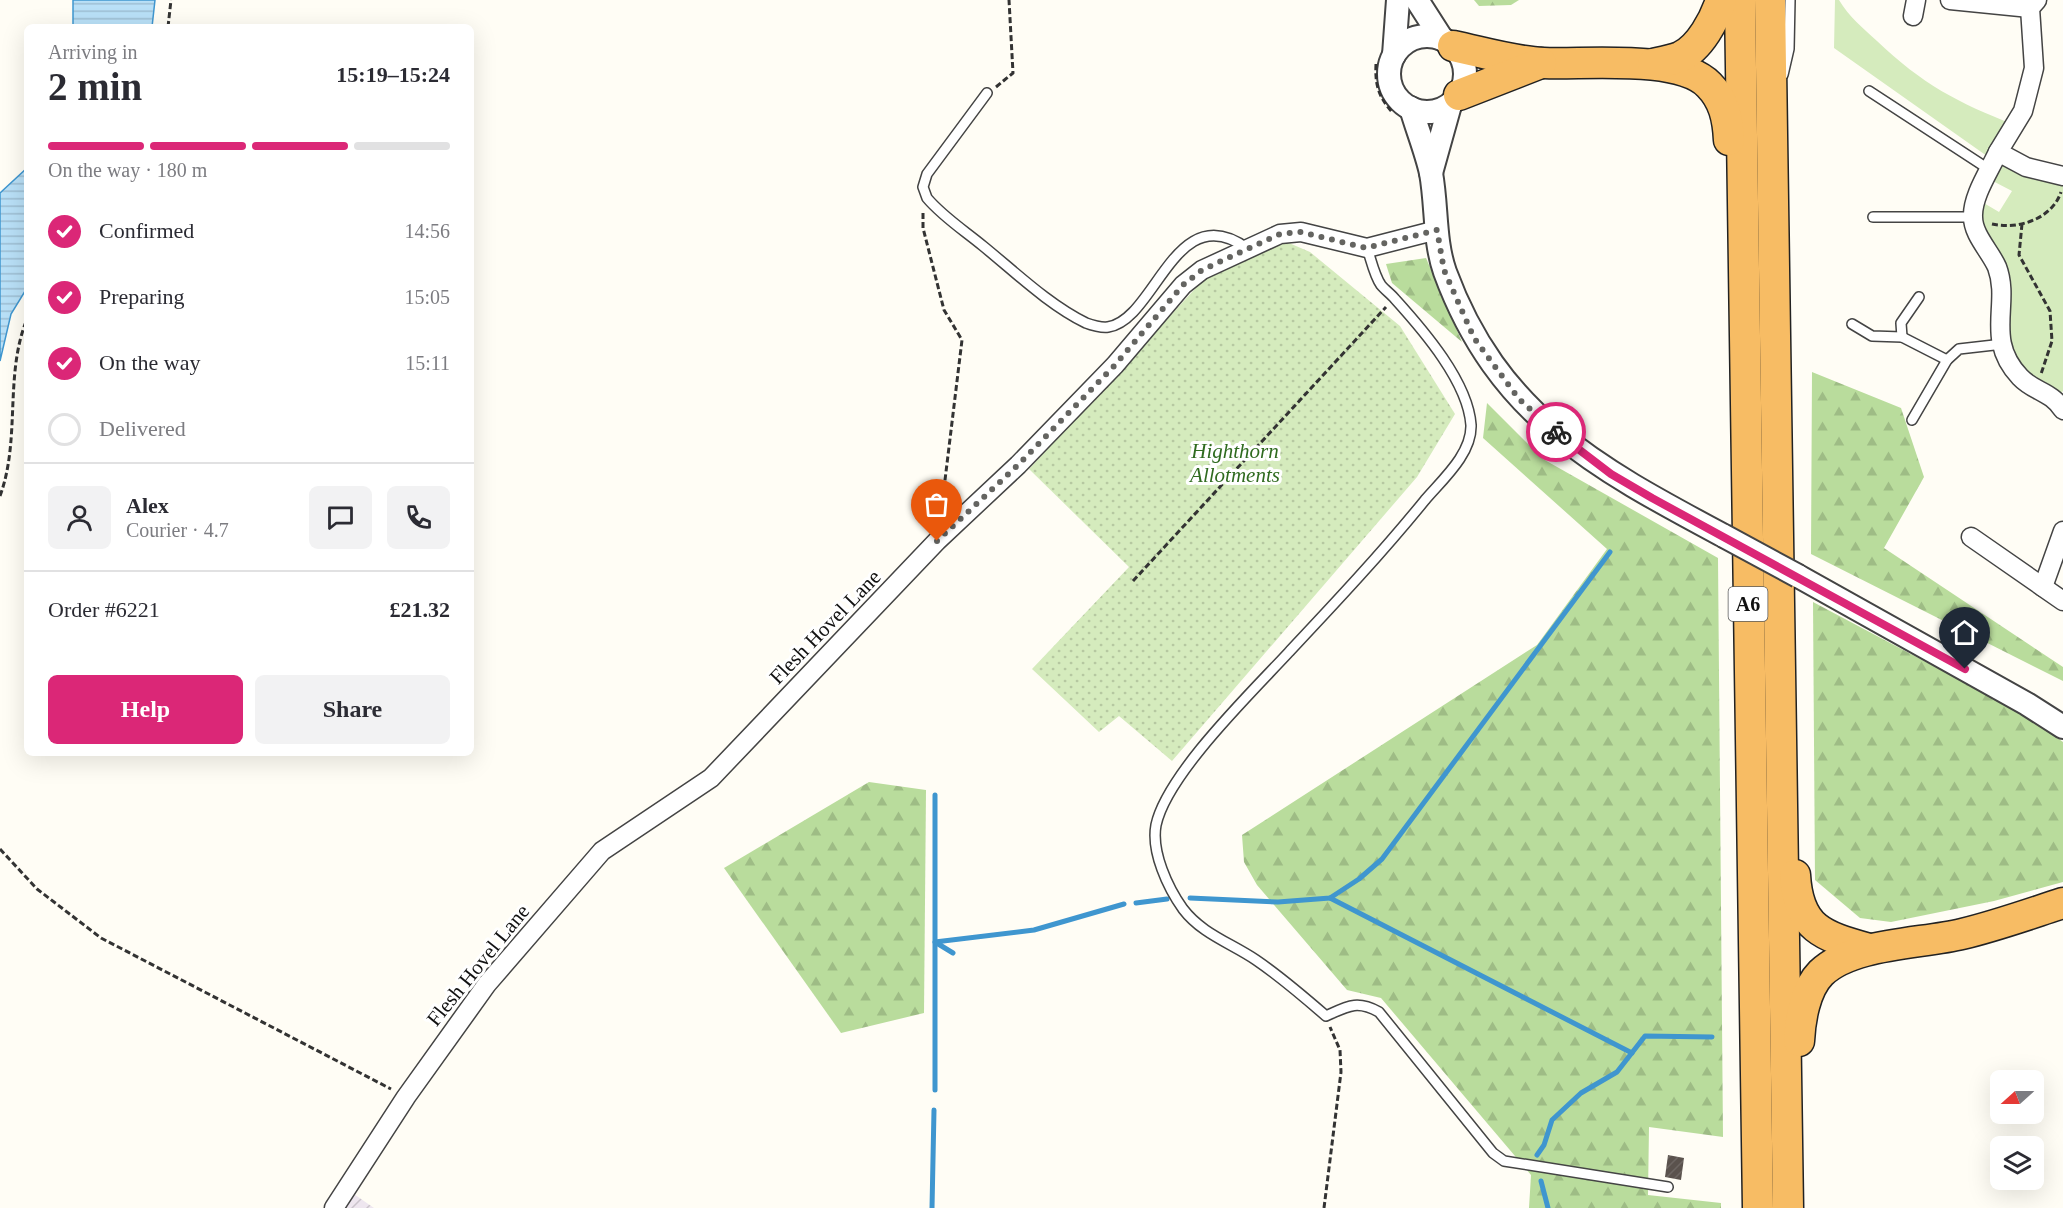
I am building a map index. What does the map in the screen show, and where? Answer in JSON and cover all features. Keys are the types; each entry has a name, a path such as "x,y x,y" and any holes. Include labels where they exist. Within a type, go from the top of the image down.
{"highway":[{"path":"1653,64 1682,56 1711,23 1721,0"},
{"name":"A6","path":"1740,0 1758,1208"},
{"name":"A6","path":"1770,0 1788,1199"},
{"path":"1448,42 1541,63 1653,64 1692,74 1708,84 1726,112 1744,358"},
{"path":"1454,100 1541,63"},
{"path":"1779,701 1791,801 1795,882 1800,908 1810,924 1824,935 1869,949"},
{"path":"1788,1199 1798,1108 1800,1031 1807,995 1821,973 1843,959 1869,949 1961,934 2063,903"}],"street":[{"path":"1398,0 1394,55 1389,72 1391,85 1400,100 1411,108 1426,112 1454,100"},
{"path":"1418,0 1463,62 1465,75 1454,100 1431,173"},
{"path":"1950,0 2033,4 2034,68 2023,111 1998,152 1977,199 1973,217 1997,267 2001,284 1999,335 2003,344 2020,377 2056,398 2063,410"},
{"path":"1394,55 1402,45 1414,38 1433,36 1448,42"},
{"path":"1411,108 1431,173 1444,270 1474,338 1519,399 1578,451 1611,474 2027,704 2063,727"},
{"path":"1998,152 2026,167 2063,176"},
{"name":"Flesh Hovel Lane","path":"334,1208 406,1096 487,984 602,852 711,778 937,541 1018,465 1115,365 1183,285 1202,270 1280,234 1301,232 1366,248 1437,230"},
{"path":"2043,587 2063,531"},
{"path":"1971,537 2063,601"}],"lane":[{"path":"1772,133 1789,49 1790,0"},
{"path":"1869,91 1990,170"},
{"path":"987,93 927,174 923,187 934,206 1041,292 1086,323 1106,328 1118,324 1178,254 1204,236 1217,234 1236,239 1248,249"},
{"path":"1873,218 1973,217"},
{"path":"1366,248 1380,284 1395,298 1460,385 1468,406 1471,428 1467,443 1458,460 1389,545 1239,706 1181,774 1164,801 1156,827 1158,854 1171,888 1184,910 1202,928 1282,977 1326,1016 1350,1005 1366,1004 1379,1012 1493,1153 1504,1161 1668,1187"},
{"path":"1902,337 1901,324 1919,297"},
{"path":"1852,324 1872,336 1902,337 1947,360"},
{"path":"1912,420 1947,360 1959,349 2003,344"}],"path":[{"path":"168,24 171,0"},
{"path":"987,93 1006,82 1013,73 1009,0"},
{"path":"1973,217 1995,226 2031,222 2045,214 2058,199 2063,184"},
{"path":"923,187 922,228 944,310 962,340 937,541"},
{"path":"2022,224 2019,255 2050,311 2052,341 2035,387"},
{"path":"1133,582 1395,298"},
{"path":"0,496 9,472 16,362 24,331"},
{"path":"0,849 38,889 101,938 406,1096"},
{"path":"1324,1208 1341,1072 1340,1050 1326,1016"}],"shaded area":[{"path":"351,1192 374,1208 341,1208"}],"green space":[{"path":"1474,0 1519,0 1511,5 1479,6"},
{"path":"1835,0 1839,0 1856,22 1925,81 1976,109 2015,125 1999,152 2063,176 2063,391 2056,398 2008,356 2001,284 1986,248 1977,199 1999,212 2012,191 1987,178 1994,161 1834,48"},
{"name":"Highthorn Allotments","path":"1282,240 1310,252 1400,326 1455,414 1417,477 1172,761 1119,716 1099,732 1032,669 1129,567 1029,469 1205,278"},
{"path":"1426,258 1462,342 1392,283 1386,264"},
{"path":"1812,372 1901,408 1924,477 1884,548 2063,667 2063,681 1811,554"},
{"path":"1487,403 1543,459 1718,558 1723,1137 1649,1127 1648,1195 1721,1203 1721,1208 1529,1208 1531,1175 1381,998 1347,990 1257,885 1244,862 1242,835 1537,645 1607,549 1483,438"},
{"path":"1813,602 2022,713 2063,742 2063,882 1994,901 1891,922 1860,918 1815,880"},
{"path":"869,782 926,790 924,1013 841,1033 724,868"}],"water":[{"path":"73,0 155,0 152,24 73,24"},
{"path":"24,171 24,293 11,314 0,361 0,193"}],"building":[{"path":"1668,1155 1684,1158 1681,1180 1665,1177"}],"waterway":[{"path":"1190,898 1278,902 1330,898 1359,879 1382,859 1610,552"},
{"path":"935,795 935,1090"},
{"path":"1330,898 1632,1053"},
{"path":"1136,903 1167,899"},
{"path":"953,953 935,942 1034,930 1124,904"},
{"path":"1537,1155 1544,1145 1552,1120 1581,1093 1617,1072 1645,1036 1712,1037"},
{"path":"932,1208 934,1110"},
{"path":"1541,1181 1548,1208"}],"way so far":[{"path":"937,541 1018,465 1115,365 1183,285 1202,270 1280,234 1301,232 1366,248 1437,230 1444,270 1474,338 1519,399 1556,432"}],"route":[{"path":"1556,432 1611,474 1652,498 1965,669"}]}
